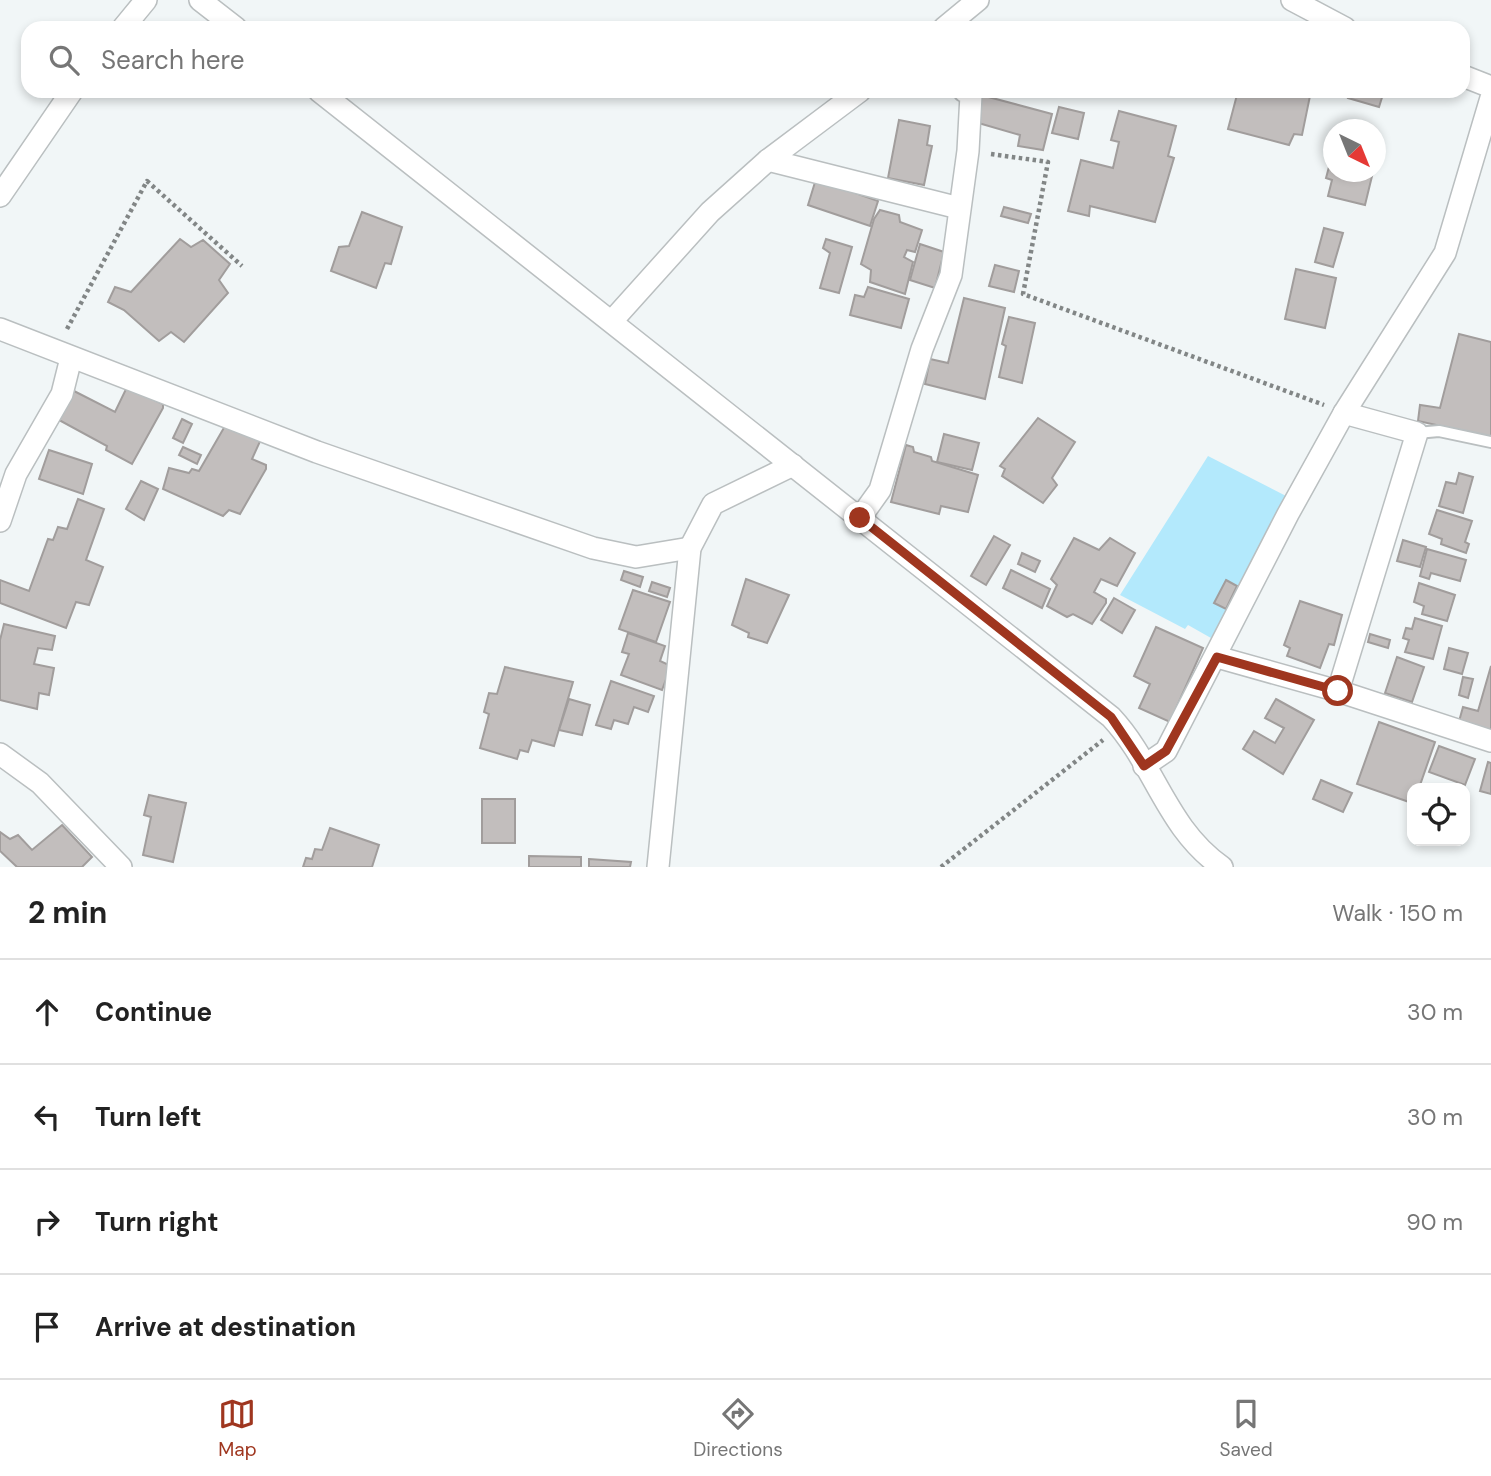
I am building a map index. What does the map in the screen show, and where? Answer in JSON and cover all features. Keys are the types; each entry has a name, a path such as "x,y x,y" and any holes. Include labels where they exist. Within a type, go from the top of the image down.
{"street":[{"path":"129,21 146,0"},
{"path":"200,0 227,21"},
{"path":"952,21 978,0"},
{"path":"1292,0 1332,21"},
{"path":"1470,79 1491,88"},
{"path":"0,196 67,98"},
{"path":"328,98 1121,727 1171,814 1208,857 1222,867"},
{"path":"612,321 710,212 768,160 851,98"},
{"path":"860,518 880,490 922,349 951,275 968,151 971,98"},
{"path":"1144,766 1166,751 1217,657 1288,514 1344,413 1445,253 1491,99"},
{"path":"768,160 959,208"},
{"path":"0,329 317,452 593,548 636,557 690,548"},
{"path":"0,522 16,474 62,394 63,355"},
{"path":"1338,691 1417,433 1344,413"},
{"path":"658,867 690,548 713,504 793,465"},
{"path":"1217,657 1338,691 1491,741"},
{"path":"0,754 40,783 121,867"}],"lane":[{"path":"1417,433 1439,431 1491,442"}],"path":[{"path":"968,151 1048,162 1023,294 1344,413"},
{"path":"63,355 147,181 242,266"},
{"path":"941,867 1121,727"}],"shaded area":[{"path":"1208,456 1288,497 1211,638 1188,625 1185,629 1120,595"}],"building":[{"path":"980,98 992,98 1052,114 1043,150 1018,146 1020,135 975,122"},
{"path":"1236,98 1310,98 1302,135 1294,134 1289,145 1228,129"},
{"path":"1348,98 1382,98 1379,107"},
{"path":"1059,107 1084,113 1078,139 1052,133"},
{"path":"1119,111 1176,126 1168,156 1174,158 1155,222 1090,206 1089,216 1068,211 1081,160 1113,168 1119,142 1111,140"},
{"path":"899,120 930,126 927,145 932,146 924,185 888,178"},
{"path":"816,179 878,201 870,226 808,205"},
{"path":"1332,182 1371,182 1365,205 1328,196"},
{"path":"1004,207 1031,214 1028,223 1001,216"},
{"path":"880,210 899,215 900,222 922,230 915,252 907,250 904,257 913,262 905,294 870,282 871,270 861,264 874,219"},
{"path":"362,212 402,227 391,264 385,263 376,288 331,271 339,247 349,246"},
{"path":"1324,228 1343,233 1333,267 1315,262"},
{"path":"180,239 191,247 203,240 230,264 219,280 228,293 184,342 171,332 159,341 124,310 108,302 115,287 131,292"},
{"path":"826,239 852,247 839,293 820,288 830,253 823,248"},
{"path":"920,244 944,252 935,288 910,280"},
{"path":"995,265 1019,271 1014,292 989,286"},
{"path":"1296,269 1336,278 1325,328 1285,319"},
{"path":"868,287 909,299 901,328 850,315 855,295 864,297"},
{"path":"964,298 1005,308 985,399 925,384 930,359 948,363"},
{"path":"1009,317 1035,323 1022,383 999,377 1006,346 1002,344"},
{"path":"1459,334 1491,342 1491,437 1418,421 1420,405 1440,408"},
{"path":"127,387 163,404 132,464 106,450 107,446 59,420 72,390 115,412"},
{"path":"1038,418 1075,442 1052,478 1057,485 1043,503 1002,476 1005,469 1000,466"},
{"path":"182,419 192,424 183,443 173,438"},
{"path":"229,419 262,437 252,459 266,465 266,469 240,514 229,510 223,516 163,489 169,468 189,473 192,469 199,471"},
{"path":"944,434 979,443 972,470 937,462"},
{"path":"906,445 913,447 914,452 931,457 932,461 978,475 968,512 941,506 939,514 891,502"},
{"path":"183,447 201,455 197,464 179,455"},
{"path":"49,450 92,464 83,494 39,479"},
{"path":"1459,473 1473,477 1463,513 1439,506 1446,482 1456,484"},
{"path":"141,481 158,489 144,520 126,509"},
{"path":"78,499 104,509 86,560 103,567 89,605 76,602 66,628 0,603 0,580 29,591 48,539 53,540 58,527 67,529"},
{"path":"1437,510 1472,521 1465,542 1469,544 1466,553 1441,544 1442,539 1429,534"},
{"path":"994,536 1010,545 986,585 971,576"},
{"path":"1074,538 1099,550 1110,538 1135,553 1117,586 1101,579 1094,592 1106,599 1106,603 1092,624 1073,614 1067,617 1047,606 1057,585 1051,579"},
{"path":"1403,540 1426,547 1420,567 1397,561"},
{"path":"1427,549 1466,560 1460,581 1431,573 1429,579 1420,576"},
{"path":"1022,553 1040,561 1035,572 1018,564"},
{"path":"1011,570 1050,589 1042,608 1003,588"},
{"path":"624,571 643,577 640,587 621,580"},
{"path":"746,579 789,595 767,643 748,637 749,633 732,625"},
{"path":"1226,580 1237,586 1226,609 1214,603"},
{"path":"652,582 670,588 667,597 649,591"},
{"path":"1419,583 1455,595 1447,621 1422,614 1424,606 1414,602"},
{"path":"633,590 670,602 656,642 619,629"},
{"path":"1114,598 1135,610 1122,633 1101,620"},
{"path":"1300,601 1342,615 1334,645 1329,644 1320,668 1287,656 1290,648 1284,645"},
{"path":"1415,618 1442,626 1433,659 1405,652 1409,640 1403,638 1406,628 1412,629"},
{"path":"4,624 55,636 52,650 38,648 34,664 54,668 49,695 39,693 37,709 0,700 0,640"},
{"path":"1156,627 1203,648 1170,722 1139,708 1150,684 1134,676"},
{"path":"628,633 665,646 660,661 671,666 662,690 621,675 629,654 622,652"},
{"path":"1370,634 1390,640 1388,648 1368,642"},
{"path":"1449,648 1468,653 1462,674 1444,669"},
{"path":"1397,657 1424,667 1412,702 1385,693"},
{"path":"1491,666 1491,734 1458,725 1463,707 1478,711"},
{"path":"505,667 573,682 554,746 532,740 528,752 520,750 517,759 480,748 489,714 484,712 489,693 497,694"},
{"path":"1463,677 1473,679 1468,698 1459,695"},
{"path":"611,681 654,696 648,712 634,707 628,724 614,720 611,729 596,725"},
{"path":"569,699 590,705 582,735 559,730"},
{"path":"1276,699 1314,720 1283,774 1243,749 1254,731 1275,743 1284,728 1265,718"},
{"path":"1379,722 1435,742 1421,783 1407,783 1407,801 1357,784"},
{"path":"1439,746 1475,759 1466,783 1429,772"},
{"path":"1488,762 1491,763 1491,794 1480,791"},
{"path":"1321,780 1352,793 1343,812 1313,799"},
{"path":"149,795 186,803 173,862 143,855 151,817 144,815"},
{"path":"482,799 515,799 515,843 482,843"},
{"path":"62,825 92,857 82,867 17,867 0,851 0,832 10,839 18,835 32,850"},
{"path":"330,828 379,845 372,867 303,867 306,858 312,859 315,849 322,850"},
{"path":"529,856 581,857 581,867 529,867"},
{"path":"589,859 631,862 630,867 589,867"}],"route":[{"path":"860,518 1111,717 1121,727 1144,766 1166,751 1217,657 1338,691"}]}
